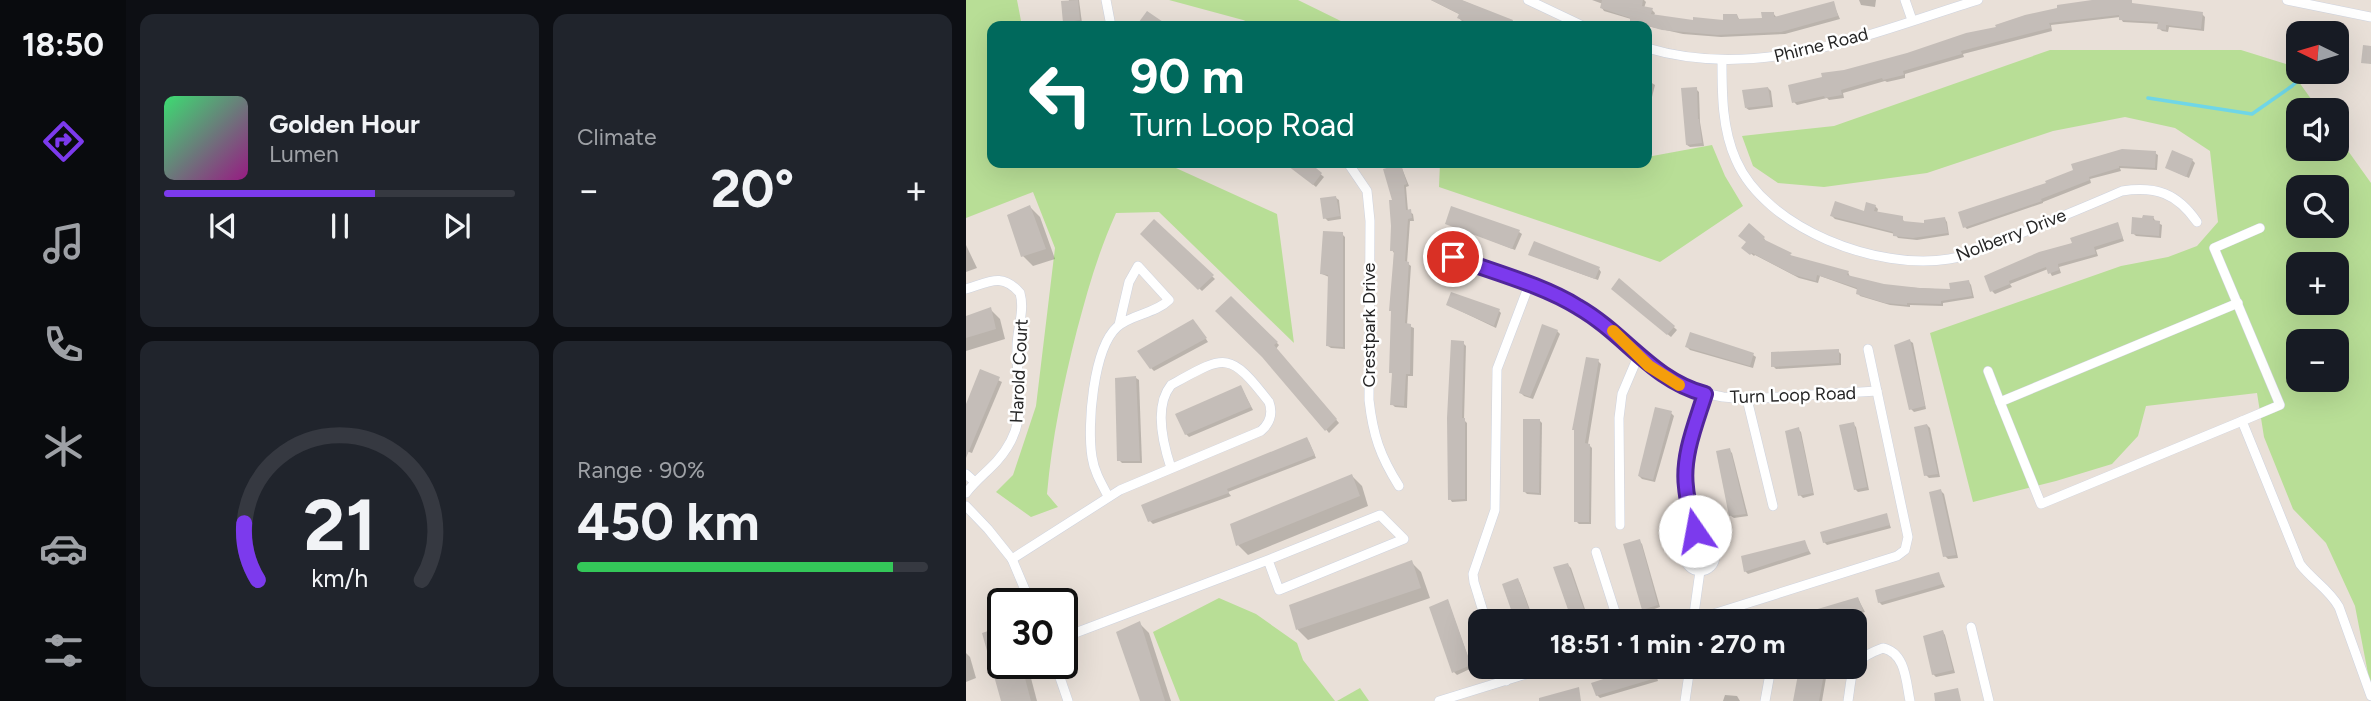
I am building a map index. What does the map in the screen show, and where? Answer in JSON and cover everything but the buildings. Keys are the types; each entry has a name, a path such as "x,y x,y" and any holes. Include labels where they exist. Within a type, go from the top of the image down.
{"street":[{"path":"1106,0 1110,21"},
{"path":"1528,0 1572,21"},
{"path":"1905,0 1912,20"},
{"name":"Phirne Road","path":"1652,49 1686,58 1722,61 1804,52 1978,0"},
{"path":"2287,0 2371,17"},
{"name":"Nolberry Drive","path":"1722,61 1723,109 1735,160 1755,190 1771,207 1790,222 1833,242 1897,259 1917,261 1951,258 1990,246 2122,191 2139,188 2156,190 2174,198 2187,207 2197,222"},
{"name":"Crestpark Drive","path":"1351,168 1367,191 1370,221 1369,400 1372,424 1383,461 1399,486"},
{"path":"1988,371 2041,504 2280,405 2214,248 2260,228"},
{"name":"Turn Loop Road","path":"1453,257 1578,306 1613,331 1661,375 1705,394 1747,399 1877,391"},
{"path":"1108,496 1098,478 1092,458 1090,420 1101,356 1109,335 1119,325 1163,306 1169,300 1138,266 1129,282 1119,325"},
{"name":"Harold Court","path":"966,289 997,279 1004,280 1014,286 1022,300 1017,346 1020,418 998,461 966,493"},
{"path":"1482,609 1473,574 1495,510 1495,383 1501,356 1529,285"},
{"path":"2000,402 2238,303"},
{"path":"1730,609 1897,556 1905,550 1909,537 1868,349"},
{"path":"1620,525 1619,418 1622,394 1639,354"},
{"path":"1012,559 1108,496 1261,431 1271,414 1269,402 1241,368 1226,361 1216,362 1171,385 1162,414 1171,468"},
{"path":"1698,542 1686,487 1686,467 1690,442 1705,394"},
{"path":"1747,399 1773,506"},
{"path":"2242,422 2301,564 2308,575 2332,594 2339,607 2371,696"},
{"path":"966,474 975,482"},
{"path":"966,506 988,528 1012,559 1024,588"},
{"path":"1078,632 1380,515 1404,539 1279,590 1268,560"},
{"path":"1698,542 1709,544 1715,555 1712,566 1700,571 1689,566 1686,561 1688,549 1698,542"},
{"path":"1596,552 1614,609"},
{"path":"1694,609 1700,571"},
{"path":"1972,627 1989,701"},
{"path":"1848,701 1853,671 1858,662 1863,656 1883,648 1895,653 1901,662 1910,701"},
{"path":"1060,679 1068,701"},
{"path":"1439,701 1512,679"},
{"path":"1685,701 1688,679"},
{"path":"1765,701 1769,679"}],"green space":[{"path":"966,0 1017,0 1021,21 987,21 987,168 1176,168 1277,214 1294,343 1159,212 1116,213 1085,300 1059,412 1047,494 1058,507 1031,517 996,492 1013,475 1036,406 1055,248 1033,192 966,218"},
{"path":"1169,0 1298,0 1341,21 1246,21"},
{"path":"2050,50 2241,50 2286,64 2286,84 2300,84 2310,98 2286,98 2286,161 2349,161 2349,152 2371,183 2371,689 2355,606 2326,543 2293,509 2264,437 2257,393 2146,406 2138,436 2112,464 1973,502 1930,333 2121,266 2168,257 2197,246 2218,222 2210,151 2175,128 2125,117 2053,131 1927,173 1824,187 1778,183 1753,166 1742,136 1834,126"},
{"path":"1712,145 1725,176 1743,206 1660,262 1439,187 1440,168 1652,168 1652,156"},
{"path":"1219,598 1256,614 1297,643 1303,660 1335,701 1180,701 1153,632"},
{"path":"1360,688 1369,701 1337,701"}],"waterway":[{"path":"2148,98 2252,114 2294,84"}],"slow traffic":[{"path":"1613,331 1649,366 1679,385"}],"route":[{"path":"1453,257 1578,306 1626,342 1661,375 1705,394 1690,442 1686,467 1686,487 1695,531"}]}
